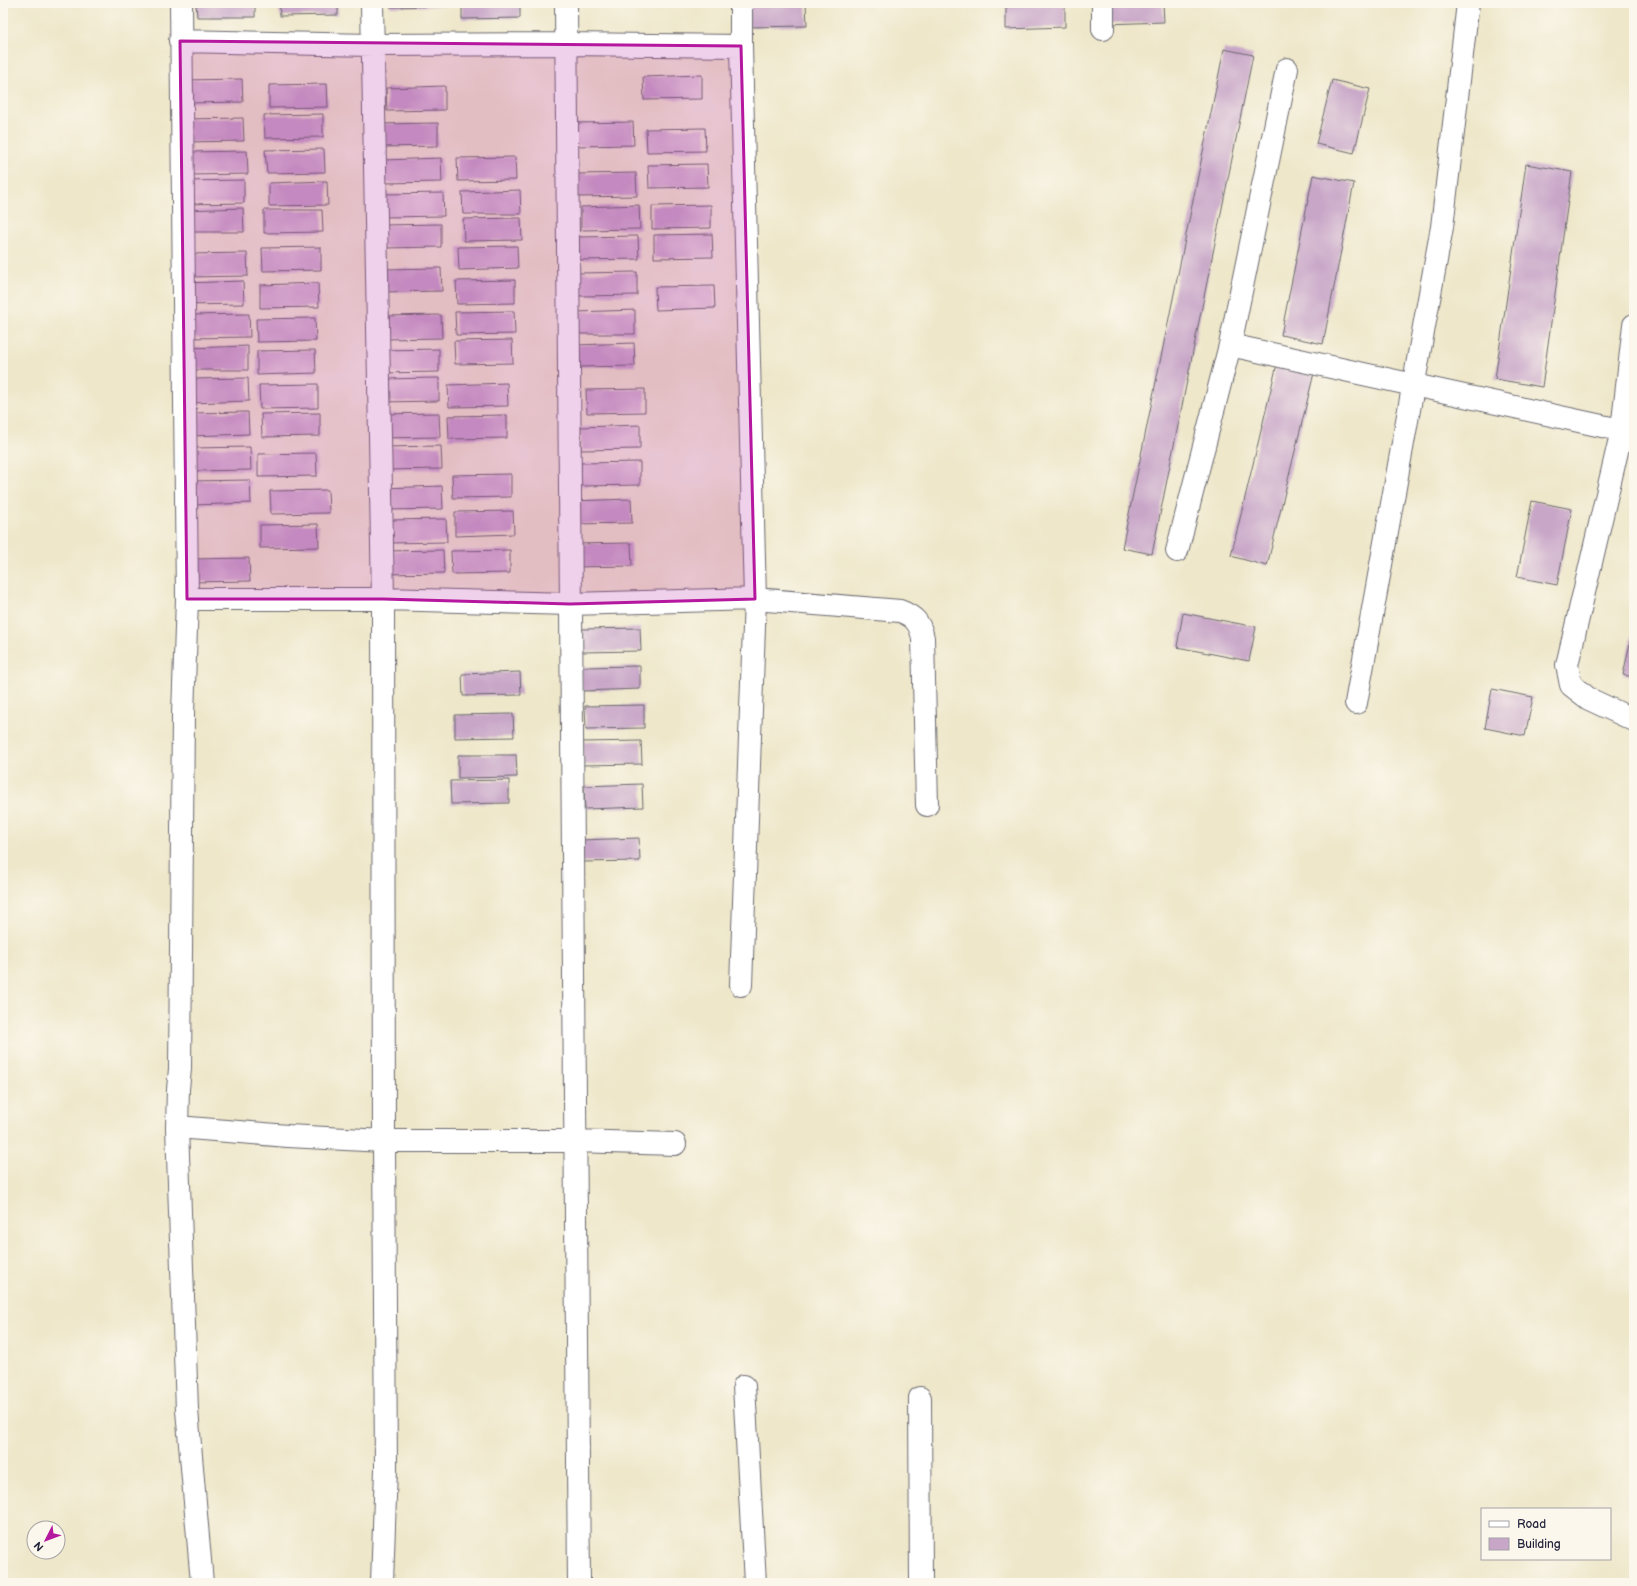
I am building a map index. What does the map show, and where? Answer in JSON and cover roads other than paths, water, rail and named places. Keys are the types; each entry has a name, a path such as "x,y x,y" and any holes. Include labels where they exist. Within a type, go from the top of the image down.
{"street":[{"path":"181,3 180,41 187,599 183,714 180,1069 177,1127 187,1410 202,1583"},
{"path":"372,3 383,599 386,1469 382,1583"},
{"path":"566,3 574,1141 579,1583"},
{"path":"741,3 755,599 741,984"},
{"path":"1103,3 1103,29"},
{"path":"1356,703 1442,227 1468,3"},
{"path":"180,41 372,45 566,44 741,46"},
{"path":"1177,551 1230,345 1287,69"},
{"path":"1634,325 1628,432 1567,666 1570,685 1589,699 1634,720"},
{"path":"1230,345 1628,432"},
{"path":"187,599 383,599 570,604 755,599 900,611 909,614 918,622 923,638 927,805"},
{"path":"177,1127 288,1136 384,1141 574,1141 675,1144"},
{"path":"744,1386 755,1583"},
{"path":"920,1398 921,1583"}]}
